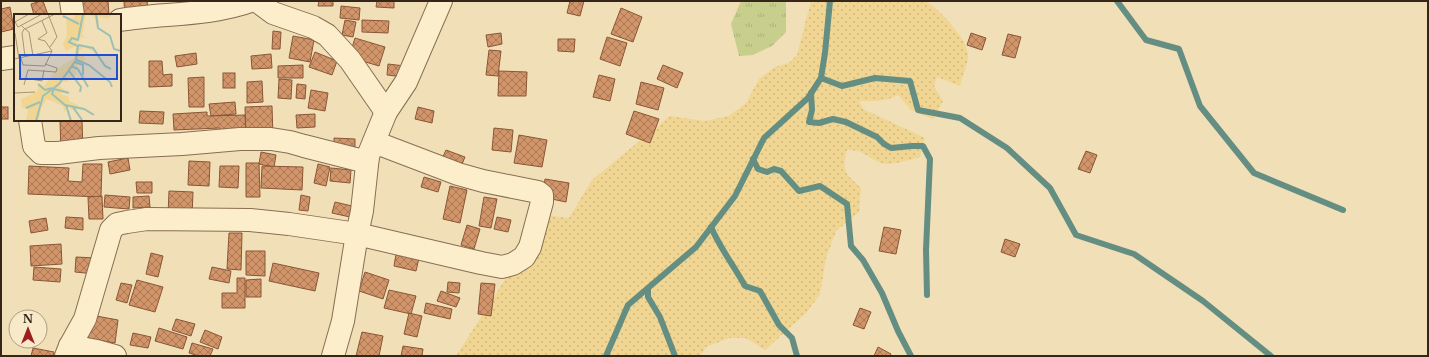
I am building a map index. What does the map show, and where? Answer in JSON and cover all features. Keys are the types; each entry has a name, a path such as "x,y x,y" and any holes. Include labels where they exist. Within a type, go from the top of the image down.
{"street":[{"path":"71,1 73,14"},
{"path":"121,20 192,7 232,7 251,1"},
{"path":"257,1 273,13 313,27 327,35 350,60 386,112"},
{"path":"30,121 34,146 40,153 58,153 99,148 240,139 271,139 290,142 367,162 386,112 406,82 441,1"},
{"path":"1,59 14,57"},
{"path":"115,356 97,351 68,351 85,319 111,230 117,224 153,219 250,220 357,234 502,267 513,264 524,257 530,246 542,202 542,195 538,192 483,181 371,149"},
{"path":"333,356 343,321 371,149"}],"green space":[{"path":"741,1 786,1 786,32 772,46 753,55 739,56 731,24"}],"sand":[{"path":"811,1 926,1 939,11 953,26 964,43 968,58 960,86 937,77 934,86 943,101 933,119 911,110 898,95 884,100 859,101 863,109 925,138 920,157 888,164 874,160 861,152 847,150 845,157 846,172 848,176 861,188 859,212 836,231 826,258 820,294 806,313 765,350 746,338 729,338 706,347 700,356 456,356 538,228 544,215 569,218 592,180 670,116 705,121 729,116 746,103 759,79 775,67 789,63 797,55"}],"building":[{"path":"43,1 48,14 34,14 31,4"},
{"path":"70,1 108,1 109,14 72,14"},
{"path":"124,1 147,1 149,19 125,21"},
{"path":"319,1 333,1 333,6 318,6"},
{"path":"377,1 394,1 394,8 376,7"},
{"path":"570,1 584,1 580,16 567,13"},
{"path":"341,6 360,8 359,20 340,18"},
{"path":"10,7 14,29 1,32 1,9"},
{"path":"621,8 642,17 633,42 611,34"},
{"path":"345,20 356,22 353,37 342,35"},
{"path":"362,20 389,21 388,33 362,32"},
{"path":"273,31 281,32 280,49 272,49"},
{"path":"501,33 502,44 488,47 486,35"},
{"path":"971,33 986,38 982,50 967,45"},
{"path":"1008,34 1021,37 1015,58 1002,55"},
{"path":"293,36 314,40 310,62 289,58"},
{"path":"607,37 627,43 620,66 600,59"},
{"path":"355,38 385,47 379,66 349,57"},
{"path":"558,39 575,39 574,52 558,51"},
{"path":"489,50 501,51 498,76 486,75"},
{"path":"315,52 337,61 332,75 309,67"},
{"path":"196,53 197,64 177,67 175,56"},
{"path":"271,54 272,68 252,69 251,56"},
{"path":"149,61 162,61 163,75 172,74 172,86 149,87"},
{"path":"388,64 405,66 404,77 387,75"},
{"path":"303,65 303,78 278,78 278,66"},
{"path":"663,65 683,73 677,88 657,79"},
{"path":"499,71 527,72 526,96 498,96"},
{"path":"223,73 235,73 235,88 223,88"},
{"path":"599,75 615,79 610,101 593,97"},
{"path":"204,77 204,107 189,107 188,78"},
{"path":"279,79 292,80 291,99 278,98"},
{"path":"262,81 263,102 247,103 247,82"},
{"path":"641,82 664,88 658,110 636,104"},
{"path":"297,84 306,85 305,99 296,98"},
{"path":"311,90 328,93 325,111 308,108"},
{"path":"235,102 236,114 211,116 209,104"},
{"path":"272,106 273,137 246,138 245,107"},
{"path":"1,107 8,107 8,119 1,119"},
{"path":"418,107 434,111 432,123 415,119"},
{"path":"140,111 164,112 163,124 139,123"},
{"path":"634,111 659,119 650,143 626,134"},
{"path":"207,112 207,116 245,115 246,140 221,142 220,128 174,130 173,114"},
{"path":"315,114 315,127 297,128 296,115"},
{"path":"60,121 82,121 83,152 61,153"},
{"path":"494,128 513,130 511,152 492,150"},
{"path":"519,135 547,140 542,167 514,163"},
{"path":"334,138 355,139 355,151 334,150"},
{"path":"446,150 465,157 456,178 437,170"},
{"path":"1086,151 1097,155 1090,173 1078,169"},
{"path":"261,152 276,155 274,167 259,164"},
{"path":"128,158 130,170 110,174 108,162"},
{"path":"189,161 210,162 209,186 188,185"},
{"path":"246,163 259,163 260,197 246,197"},
{"path":"83,164 102,164 101,197 28,194 29,166 69,168 68,181 82,182"},
{"path":"318,164 330,167 326,186 314,183"},
{"path":"220,166 239,166 238,188 219,187"},
{"path":"262,166 303,167 302,190 261,188"},
{"path":"331,168 351,170 350,183 330,181"},
{"path":"424,177 441,182 438,192 421,187"},
{"path":"545,179 569,183 566,202 542,197"},
{"path":"136,182 152,182 152,193 137,193"},
{"path":"450,186 467,190 460,223 443,219"},
{"path":"169,191 193,192 192,217 168,216"},
{"path":"105,195 130,197 129,209 104,207"},
{"path":"301,195 310,197 308,211 299,210"},
{"path":"102,196 103,219 89,219 88,197"},
{"path":"149,196 150,207 133,208 133,197"},
{"path":"484,197 497,199 491,228 479,226"},
{"path":"335,202 352,206 350,217 332,213"},
{"path":"66,217 83,218 83,230 65,228"},
{"path":"497,217 511,220 508,232 494,229"},
{"path":"46,218 48,230 31,233 29,221"},
{"path":"467,225 480,229 474,249 461,245"},
{"path":"884,227 901,230 896,254 879,251"},
{"path":"229,233 242,233 241,270 227,269"},
{"path":"1005,239 1020,244 1015,257 1001,252"},
{"path":"61,244 62,264 31,266 30,246"},
{"path":"246,251 265,251 265,276 246,275"},
{"path":"151,253 163,256 158,277 146,274"},
{"path":"396,254 419,258 416,271 394,266"},
{"path":"76,257 96,258 95,274 75,272"},
{"path":"273,263 319,273 315,291 269,281"},
{"path":"34,267 61,269 60,282 33,280"},
{"path":"212,267 231,271 229,283 209,279"},
{"path":"365,272 389,280 383,299 359,291"},
{"path":"237,278 245,278 245,308 222,308 222,293 237,293"},
{"path":"261,279 261,297 246,297 246,280"},
{"path":"137,280 163,287 155,312 129,305"},
{"path":"448,282 460,283 459,293 447,292"},
{"path":"121,283 132,285 127,303 116,300"},
{"path":"481,283 495,284 491,316 478,314"},
{"path":"389,290 416,296 411,314 384,308"},
{"path":"441,291 460,298 456,307 437,301"},
{"path":"426,303 452,309 450,319 424,313"},
{"path":"860,308 871,312 864,329 853,325"},
{"path":"409,313 422,316 417,337 404,334"},
{"path":"91,315 118,320 115,343 87,338"},
{"path":"176,319 195,324 191,336 172,330"},
{"path":"159,328 187,337 183,349 155,341"},
{"path":"205,330 222,337 218,349 200,342"},
{"path":"362,332 383,336 379,356 356,356"},
{"path":"133,333 151,337 148,348 130,345"},
{"path":"192,343 213,349 210,356 199,356 189,353"},
{"path":"403,346 423,349 422,356 401,356"},
{"path":"878,347 891,354 890,356 874,356"},
{"path":"33,349 54,352 53,356 31,356"}],"waterway":[{"path":"606,356 628,305 696,247 735,196 764,138 808,98 821,78 830,1"},
{"path":"1117,1 1146,40 1179,49 1200,106 1254,173 1343,210"},
{"path":"821,78 842,86 875,78 910,81 918,110 960,118 1007,148 1050,188 1076,235 1134,254 1203,301 1271,356"},
{"path":"811,93 812,110 809,122 819,123 833,119 846,122 877,137 891,148 923,146 930,159 926,250 927,295"},
{"path":"753,159 758,169 767,172 774,169 781,171 799,191 820,186 847,204 851,246 863,260 882,293 898,331 911,356"},
{"path":"711,227 745,286 760,291 779,325 792,338 797,356"},
{"path":"648,289 648,297 660,317 675,356"}]}
